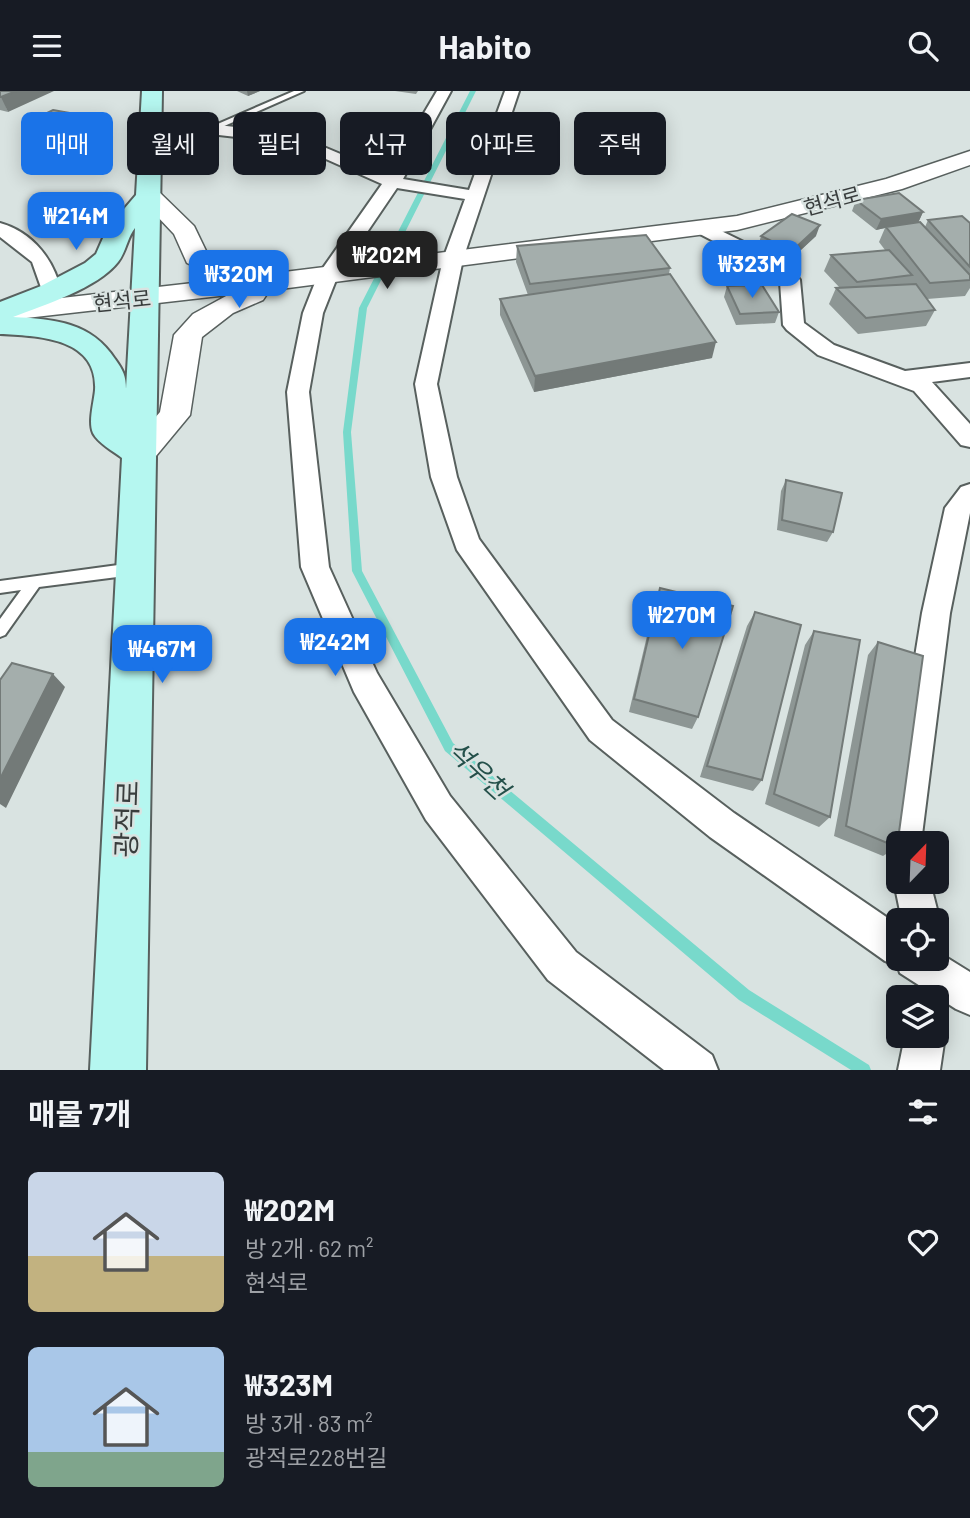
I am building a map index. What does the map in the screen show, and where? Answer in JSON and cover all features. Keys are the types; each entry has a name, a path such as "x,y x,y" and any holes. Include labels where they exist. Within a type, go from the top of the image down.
{"main road":[{"name":"광적로","path":"151,112 152,91"},
{"name":"광적로","path":"118,1070 150,175"},
{"path":"0,312 51,292 95,269 108,258 120,229 149,195"},
{"path":"0,325 50,328 76,336 95,351 111,376 108,430 140,454"}],"street":[{"path":"444,91 392,182 328,275 313,313 298,392 315,567 365,682 438,808 562,966 697,1070"},
{"path":"512,91 476,196 447,260 426,384 443,477 467,543 601,730 722,825 886,940"},
{"path":"219,130 293,139 392,182 476,196"},
{"name":"현석로","path":"0,312 145,298 703,228 808,207 894,184 970,158"},
{"path":"149,195 185,231 196,258 213,266 288,280"},
{"path":"703,228 759,257 790,280 794,325 826,350 922,386 970,439"},
{"path":"0,229 42,258 48,268 51,292"},
{"path":"140,454 175,415 188,335 203,320 223,307 288,280"},
{"path":"903,379 970,370"},
{"path":"905,831 936,613 958,508 970,494"},
{"path":"927,972 970,995"},
{"path":"919,1070 923,1048"}],"lane":[{"path":"219,125 300,91"},
{"path":"0,587 134,569"},
{"path":"0,631 34,582"}],"building":[{"path":"0,91 16,91 0,97"},
{"path":"899,193 923,212 881,219 856,200"},
{"path":"792,214 820,225 792,251 761,236"},
{"path":"962,216 970,223 970,267 928,220"},
{"path":"920,222 970,275 970,280 930,283 886,227"},
{"path":"646,235 670,268 530,284 517,246"},
{"path":"889,250 912,275 857,282 831,255"},
{"path":"670,274 716,342 535,376 500,299"},
{"path":"916,284 935,310 866,318 836,288"},
{"path":"762,285 779,312 740,314 727,286"},
{"path":"786,480 842,493 833,532 782,520"},
{"path":"660,588 733,606 698,717 634,699"},
{"path":"755,612 801,625 762,780 707,766"},
{"path":"814,631 860,640 830,817 774,794"},
{"path":"878,642 923,656 899,831 886,831 886,842 846,826"},
{"path":"12,663 53,674 0,779 0,680"}],"waterway":[{"name":"석우천","path":"473,91 363,308 347,432 357,571 449,747 744,995 864,1070"}]}
